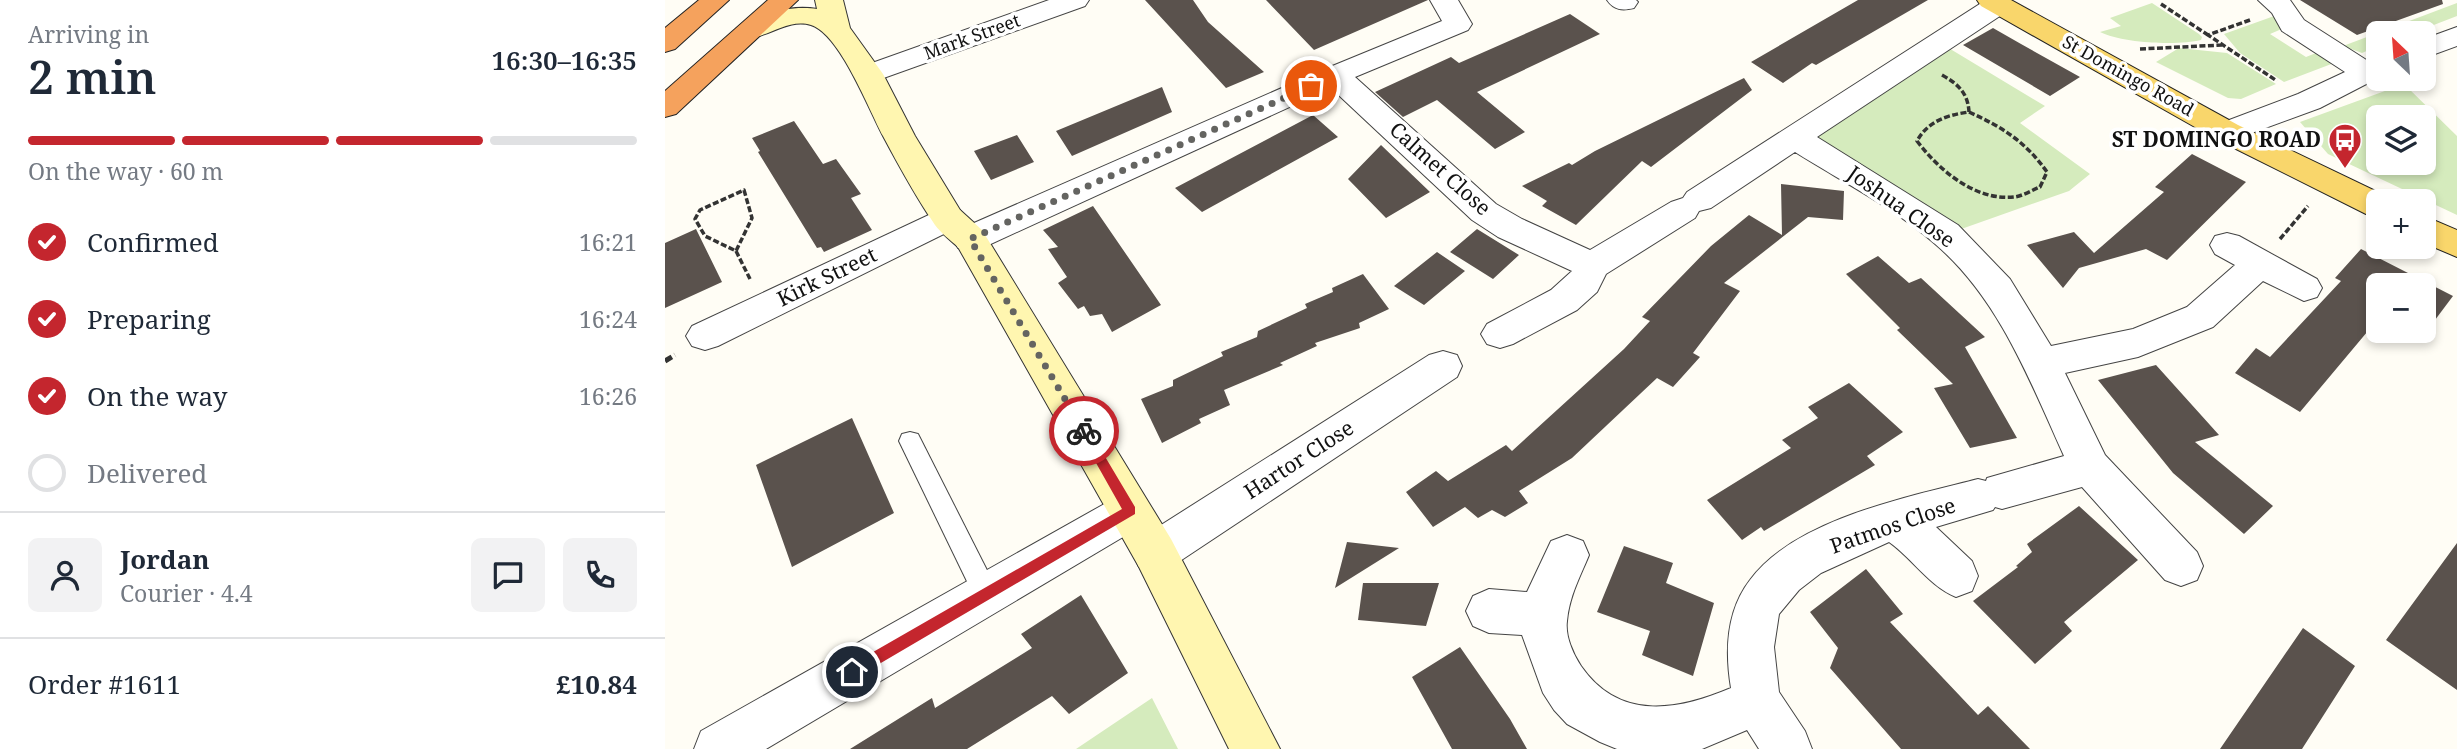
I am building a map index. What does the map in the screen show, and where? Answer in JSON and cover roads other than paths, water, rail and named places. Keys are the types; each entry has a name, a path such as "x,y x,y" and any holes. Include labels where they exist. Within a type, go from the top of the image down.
{"highway":[{"path":"665,43 715,0"},
{"path":"665,72 744,0"},
{"path":"665,107 784,0"}],"main road":[{"name":"St Domingo Road","path":"1995,2 2227,132 2366,200"},
{"path":"2436,234 2457,245"}],"street":[{"path":"829,0 848,21 868,74 899,136 959,229 1155,553 1255,749"},
{"name":"Mark Street","path":"868,74 1075,0"},
{"name":"Kirk Street","path":"705,336 766,307 1458,24 1444,0"},
{"path":"1500,334 1564,300 1584,284 1592,266 1914,60 1995,2"},
{"path":"2278,4 2292,25 2366,66"},
{"path":"749,31 797,15 848,21"},
{"path":"2436,44 2457,36"},
{"path":"2227,132 2308,101 2366,72"},
{"name":"Calmet Close","path":"1335,75 1484,212 1510,228 1592,266"},
{"name":"Joshua Close","path":"1793,137 1883,191 1946,234 1997,288 2041,363 2090,467 2181,566"},
{"path":"2227,245 2304,288"},
{"path":"2041,363 2137,342 2200,317 2260,264"},
{"name":"Hartor Close","path":"1155,553 1443,366"},
{"name":"Patmos Close","path":"1787,749 1758,701 1752,670 1751,628 1765,594 1777,580 1822,550 1895,522 2090,467"},
{"path":"719,749 1130,510"},
{"path":"1895,522 1918,538 1957,576"},
{"path":"1567,555 1545,615 1545,637 1563,685 1580,704 1621,727 1649,731 1681,731 1758,701"},
{"path":"1489,611 1545,615"}],"lane":[{"path":"910,441 986,594"}],"place":[{"name":"ST DOMINGO ROAD","path":"2345,170"}]}
